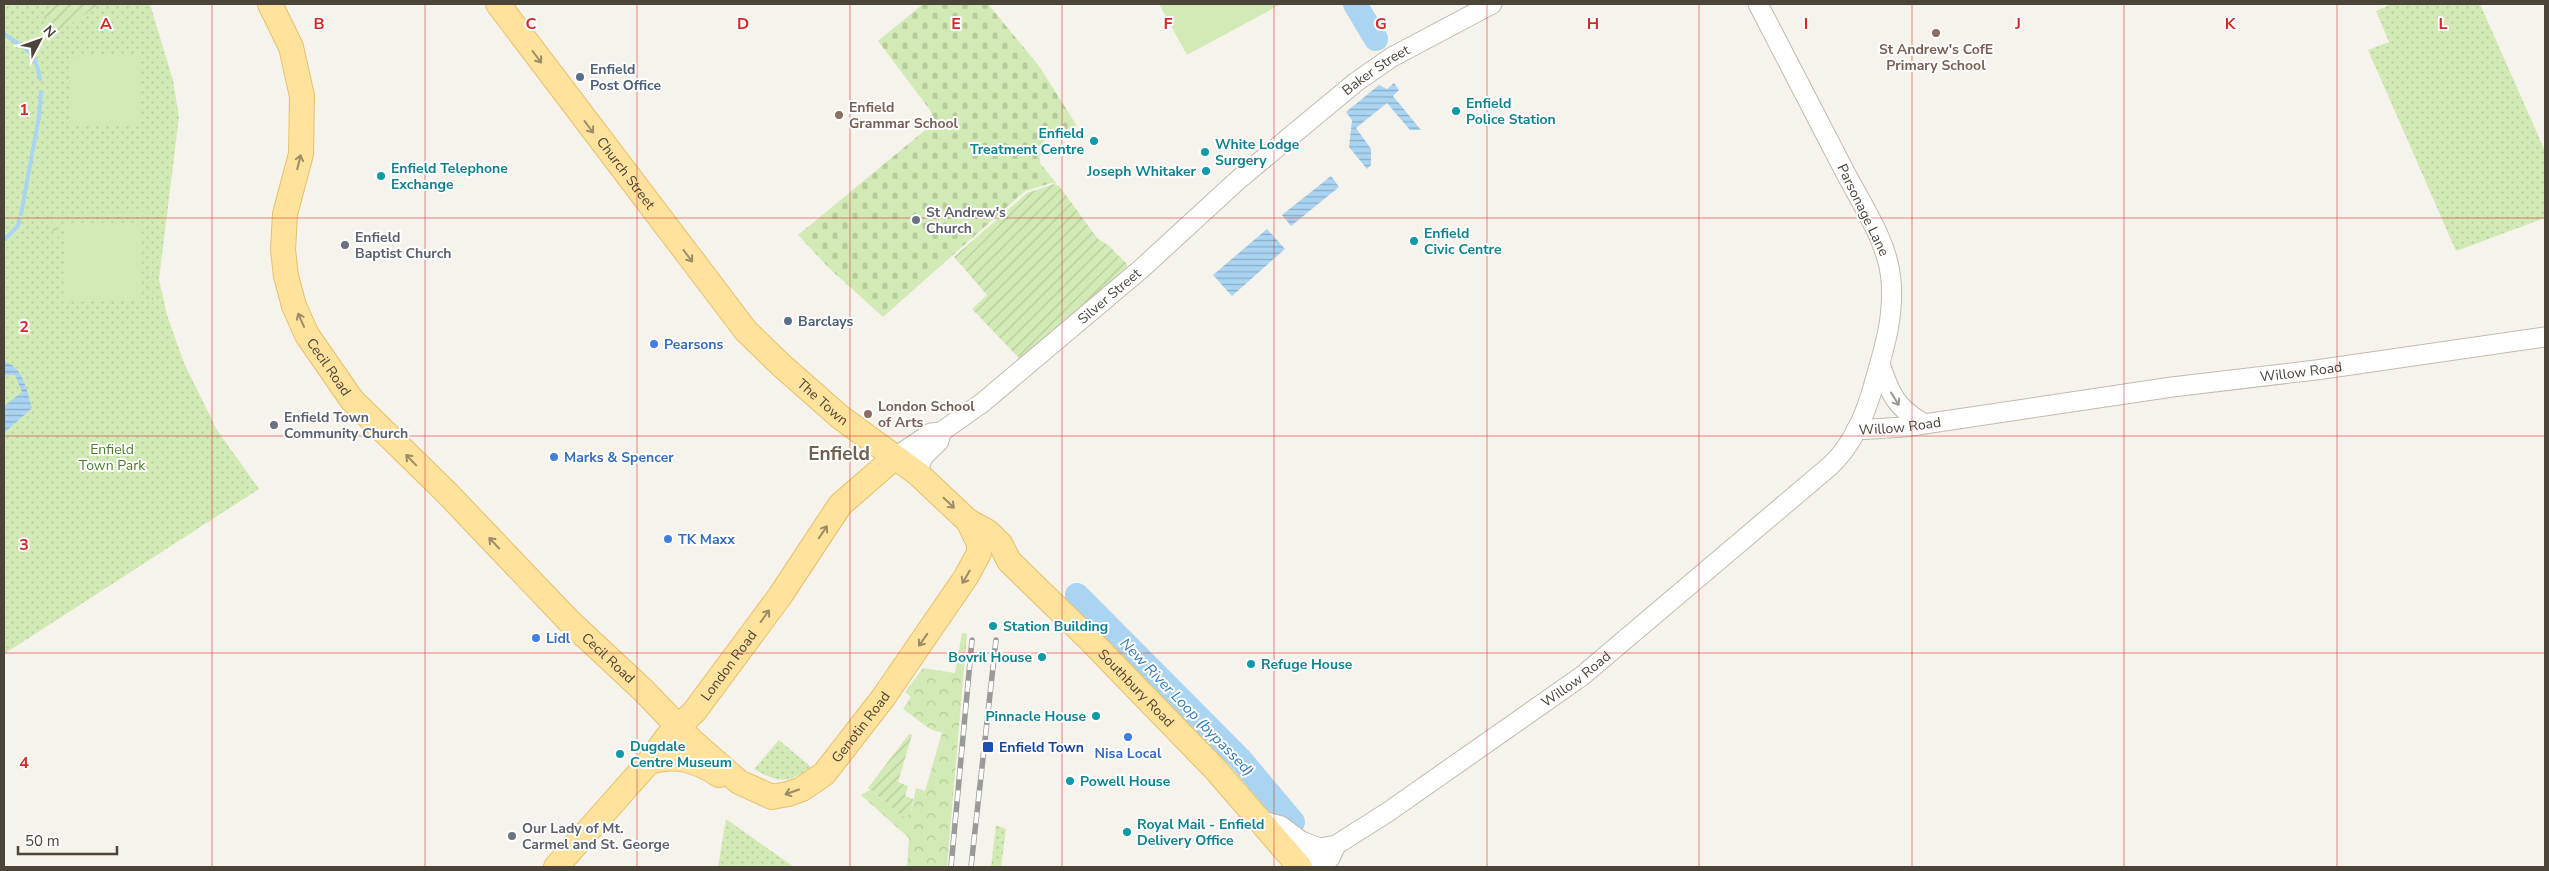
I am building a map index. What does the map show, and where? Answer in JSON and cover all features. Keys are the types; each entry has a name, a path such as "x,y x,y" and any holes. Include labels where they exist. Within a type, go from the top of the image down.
{"main road":[{"name":"Cecil Road","path":"270,4 290,47 302,96 301,154 285,214 283,250 288,284 294,306 308,335 352,400 448,493 568,620 644,691 678,727"},
{"name":"Church Street","path":"498,4 711,287 755,341"},
{"name":"The Town","path":"755,341 840,417 894,458"},
{"name":"London Road","path":"556,867 649,762 661,744 694,712 780,596 840,506 860,485 894,458"},
{"name":"Southbury Road","path":"894,458 917,473 970,525 988,532 1001,545 1009,561 1160,711 1259,820"},
{"path":"970,525 979,543 978,553 1009,561"},
{"name":"Genotin Road","path":"678,727 739,782 772,797 802,789 824,774 883,698 944,612 978,553"},
{"path":"649,762 660,758 680,758 698,763 727,780 739,782"},
{"path":"1259,820 1260,842 1297,867"}],"street":[{"name":"Baker Street","path":"1271,152 1324,107 1386,60 1492,4"},
{"name":"Parsonage Lane","path":"1758,4 1865,211 1887,260 1891,278 1892,318 1870,397 1856,430"},
{"name":"Silver Street","path":"894,458 931,433 941,432 982,404 1141,269 1216,199 1271,152"},
{"name":"Willow Road","path":"1297,867 1516,724 1582,676 1830,466 1847,449 1856,430 1884,429 2545,337"},
{"path":"1880,364 1889,389 1901,408 1923,423"},
{"name":"Silver Street","path":"917,473 923,457 939,442 941,432"},
{"path":"1259,820 1281,826 1301,841 1328,846"}],"green space":[{"name":"Enfield Town Park","path":"4,4 150,4 173,80 179,117 159,279 167,315 184,363 217,430 259,489 4,654"},
{"path":"58,4 100,4 58,33 52,32 44,21 44,13"},
{"path":"923,4 988,4 1039,66 1077,126 1048,138 1039,146 1040,163 1057,184 1051,183 1025,191 883,317 830,269 798,235 935,122 930,110 878,41"},
{"path":"1159,4 1281,4 1187,55"},
{"path":"2391,4 2480,4 2545,151 2545,218 2456,251 2368,50 2389,42 2376,11"},
{"path":"139,56 140,124 70,124 69,57"},
{"path":"1054,184 1059,186 1098,239 1108,245 1127,264 1127,267 1021,360 972,309 987,295 954,257 1027,193"},
{"path":"152,212 151,217 58,217 57,246 53,246 52,214"},
{"path":"65,223 142,223 142,300 63,302"},
{"path":"148,228 151,228 153,303 149,302"},
{"path":"962,633 967,634 947,867 907,867 909,838 861,795 870,790 902,816 911,812 916,788 925,791 942,733 930,729 903,709 911,697 905,692 923,668 955,673"},
{"path":"909,734 912,735 898,782 908,786 905,796 913,799 911,812 907,817 902,816 868,788"},
{"path":"779,740 811,767 803,773 783,780 762,774 754,769"},
{"path":"726,819 794,867 718,867"},
{"path":"996,825 1006,829 1001,867 991,867"}],"water":[{"path":"1394,83 1399,90 1393,96 1421,130 1410,130 1387,103 1356,128 1371,149 1371,165 1367,169 1349,147 1352,120 1346,112 1379,85 1387,89"},
{"path":"1331,176 1339,187 1291,226 1282,215"},
{"path":"1267,229 1285,249 1232,296 1213,275"},
{"path":"4,361 11,364 20,374 32,408 4,433 4,406 22,392 15,375 4,375"}],"waterway":[{"name":"New River Loop (bypassed)","path":"1355,4 1376,39"},
{"path":"4,34 28,51 35,62 40,79"},
{"path":"21,214 39,117 41,92"},
{"path":"5,239 18,226 19,220"},
{"name":"New River Loop (bypassed)","path":"1077,595 1241,760 1293,822"}],"railway":[{"path":"951,867 972,640"},
{"path":"971,867 996,640"}],"place":[{"name":"St Andrew's CofE Primary School","path":"1936,33"},
{"name":"Enfield Post Office","path":"580,77"},
{"name":"Enfield Police Station","path":"1456,111"},
{"name":"Enfield Grammar School","path":"839,115"},
{"name":"Enfield Treatment Centre","path":"1094,141"},
{"name":"White Lodge Surgery","path":"1205,152"},
{"name":"Joseph Whitaker","path":"1206,171"},
{"name":"Enfield Telephone Exchange","path":"381,176"},
{"name":"St Andrew's Church","path":"916,220"},
{"name":"Enfield Civic Centre","path":"1414,241"},
{"name":"Enfield Baptist Church","path":"345,245"},
{"name":"Barclays","path":"788,321"},
{"name":"Pearsons","path":"654,344"},
{"name":"London School of Arts","path":"868,414"},
{"name":"Enfield Town Community Church","path":"274,425"},
{"name":"Marks & Spencer","path":"554,457"},
{"name":"TK Maxx","path":"668,539"},
{"name":"Station Building","path":"993,626"},
{"name":"Lidl","path":"536,638"},
{"name":"Bovril House","path":"1042,657"},
{"name":"Refuge House","path":"1251,664"},
{"name":"Pinnacle House","path":"1096,716"},
{"name":"Nisa Local","path":"1128,737"},
{"name":"Enfield Town","path":"988,747"},
{"name":"Dugdale Centre Museum","path":"620,754"},
{"name":"Powell House","path":"1070,781"},
{"name":"Royal Mail - Enfield Delivery Office","path":"1127,832"},
{"name":"Our Lady of Mt. Carmel and St. George","path":"512,836"}],"district":[{"name":"Enfield","path":"839,454"}]}
